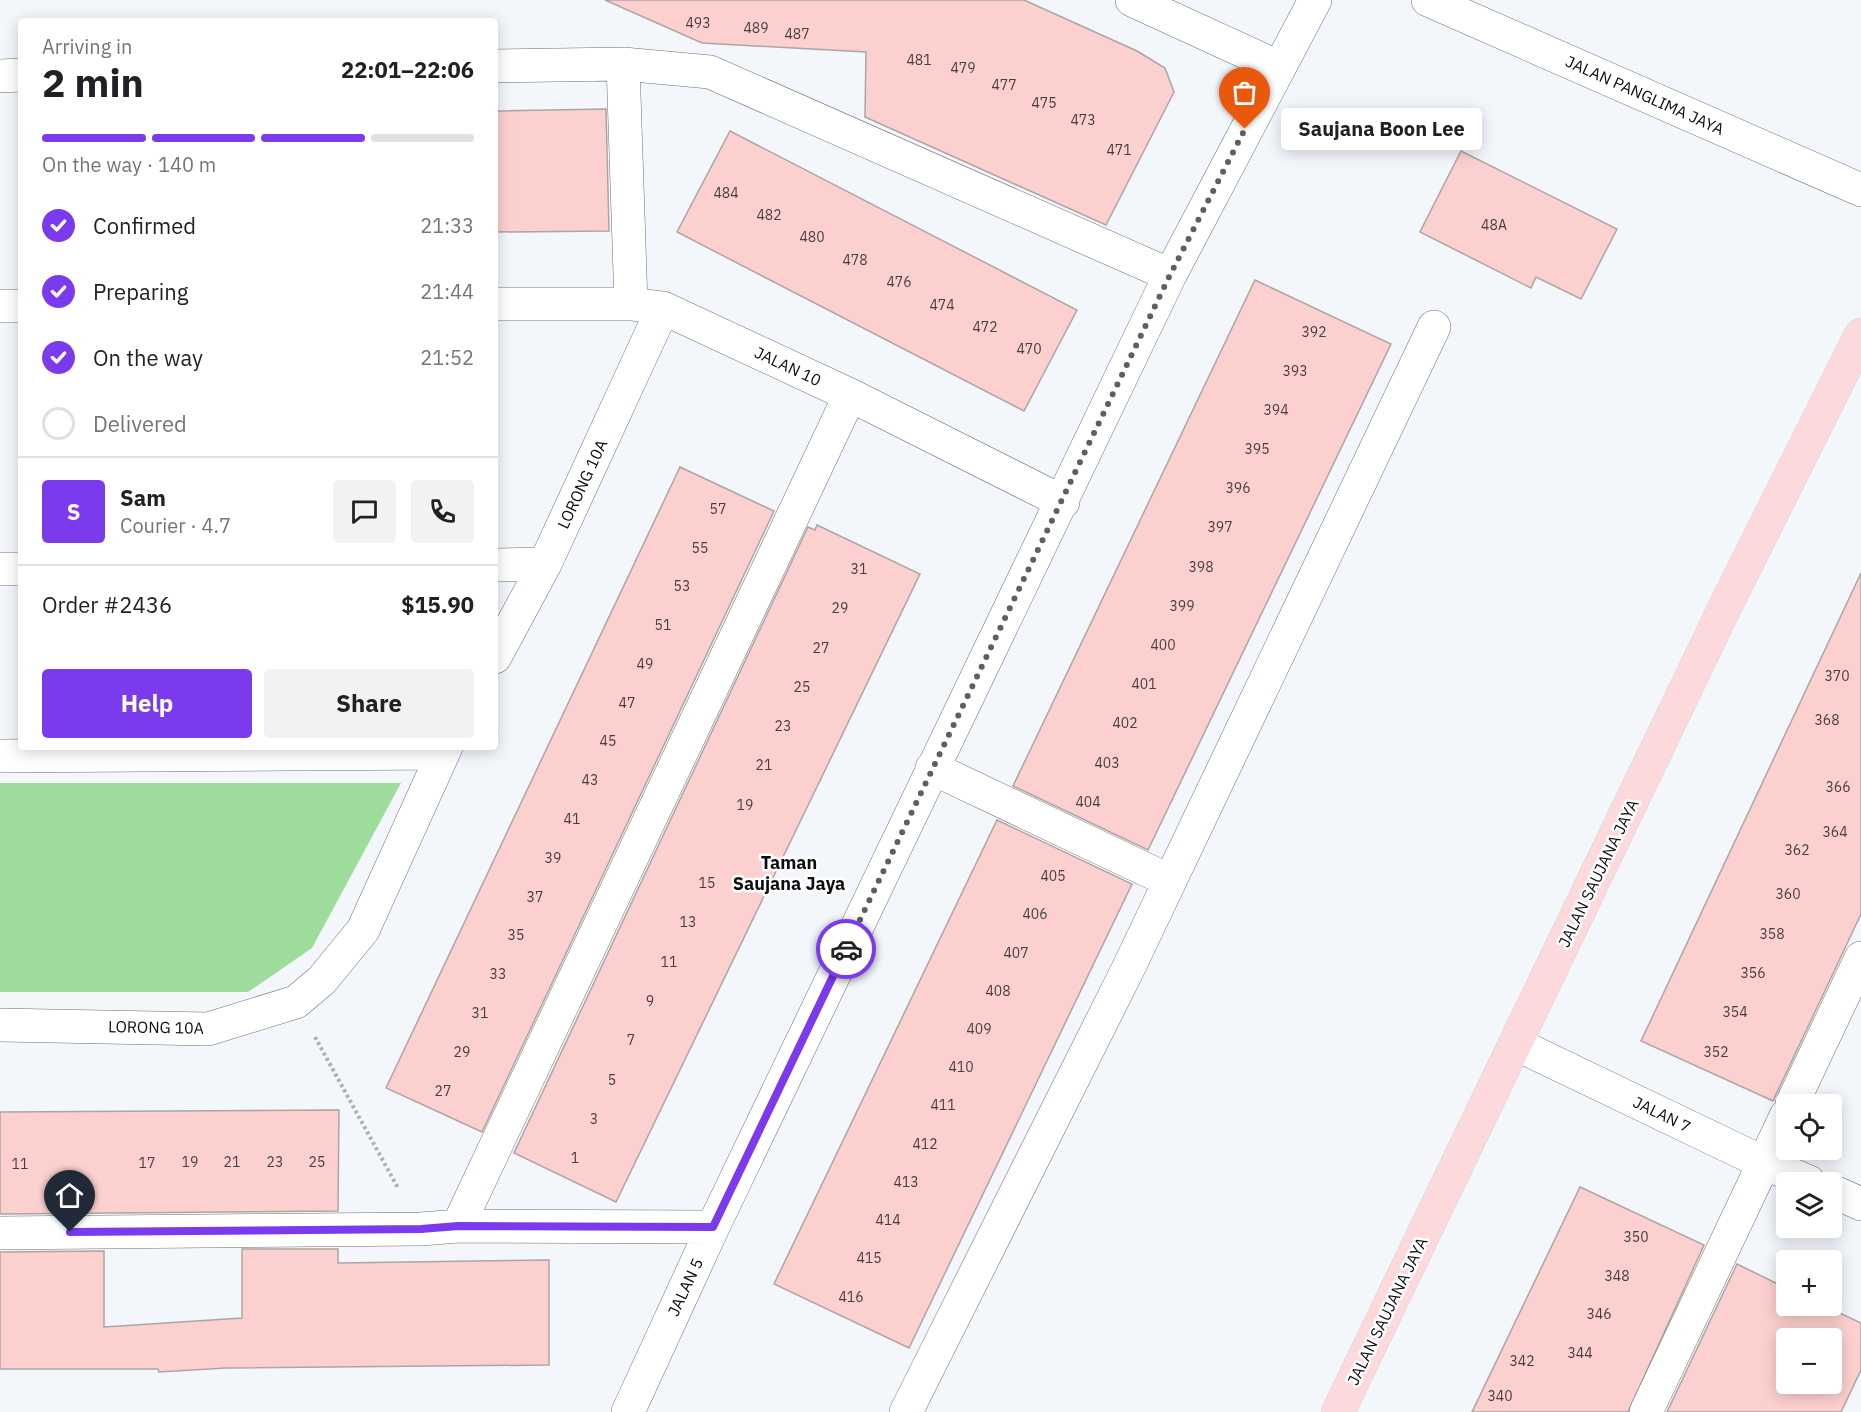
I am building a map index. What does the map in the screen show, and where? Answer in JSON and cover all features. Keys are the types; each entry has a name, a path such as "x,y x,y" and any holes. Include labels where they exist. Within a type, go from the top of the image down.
{"main road":[{"name":"JALAN SAUJANA JAYA","path":"1338,1412 1725,607 1861,335"}],"street":[{"path":"1132,0 1278,67"},
{"name":"JALAN 5","path":"628,1412 713,1227 1170,275 1315,0"},
{"name":"JALAN PANGLIMA JAYA","path":"1428,0 1861,190"},
{"path":"498,66 623,64 710,72 1170,275"},
{"path":"623,64 631,304"},
{"path":"0,76 18,75"},
{"name":"JALAN 10","path":"498,304 631,304 663,309 850,395 1063,502"},
{"path":"0,306 18,306"},
{"name":"LORONG 10A","path":"498,651 545,564 663,309"},
{"path":"906,1412 1170,881 1434,327"},
{"path":"458,1226 850,395"},
{"path":"498,565 545,564"},
{"path":"0,569 18,569"},
{"path":"0,756 444,750"},
{"name":"LORONG 10A","path":"0,1025 208,1029 296,1002 322,980 363,930 444,750"},
{"path":"932,768 1170,881"},
{"path":"1797,1094 1861,958"},
{"name":"JALAN 7","path":"1516,1044 1784,1172"},
{"path":"1646,1412 1776,1138"},
{"path":"1842,1195 1861,1204"},
{"path":"0,1233 421,1229 458,1226 713,1227"}],"path":[{"path":"296,1002 421,1229"}],"green space":[{"path":"0,783 401,783 312,948 248,992 0,992"}],"building":[{"path":"605,0 1024,0 1137,51 1165,68 1174,92 1106,225 865,117 866,52 702,43"},
{"path":"606,109 609,231 498,232 498,111"},
{"path":"730,131 1077,310 1024,411 677,232"},
{"path":"1461,151 1617,229 1581,299 1536,277 1531,288 1420,232"},
{"path":"1255,280 1391,344 1148,850 1013,786"},
{"path":"680,467 774,511 482,1132 386,1088"},
{"path":"817,525 920,574 616,1202 514,1153 808,527 815,530"},
{"path":"1861,573 1861,914 1773,1101 1641,1041"},
{"path":"997,820 1132,884 909,1348 774,1284"},
{"path":"339,1110 338,1211 0,1214 0,1112"},
{"path":"1580,1187 1704,1245 1628,1412 1472,1412"},
{"path":"242,1249 338,1249 338,1263 549,1260 549,1365 226,1368 159,1372 158,1369 0,1369 0,1252 104,1251 104,1327 242,1318"},
{"path":"1737,1264 1776,1283 1776,1316 1842,1316 1842,1314 1861,1323 1861,1370 1841,1412 1667,1412"}],"way so far":[{"path":"846,949 1063,502 1170,275 1245,129"}],"place":[{"name":"Saujana Boon Lee","path":"1245,129"}],"district":[{"name":"Taman Saujana Jaya","path":"789,873"}],"route":[{"path":"70,1232 421,1229 458,1226 713,1227 846,949"}]}
